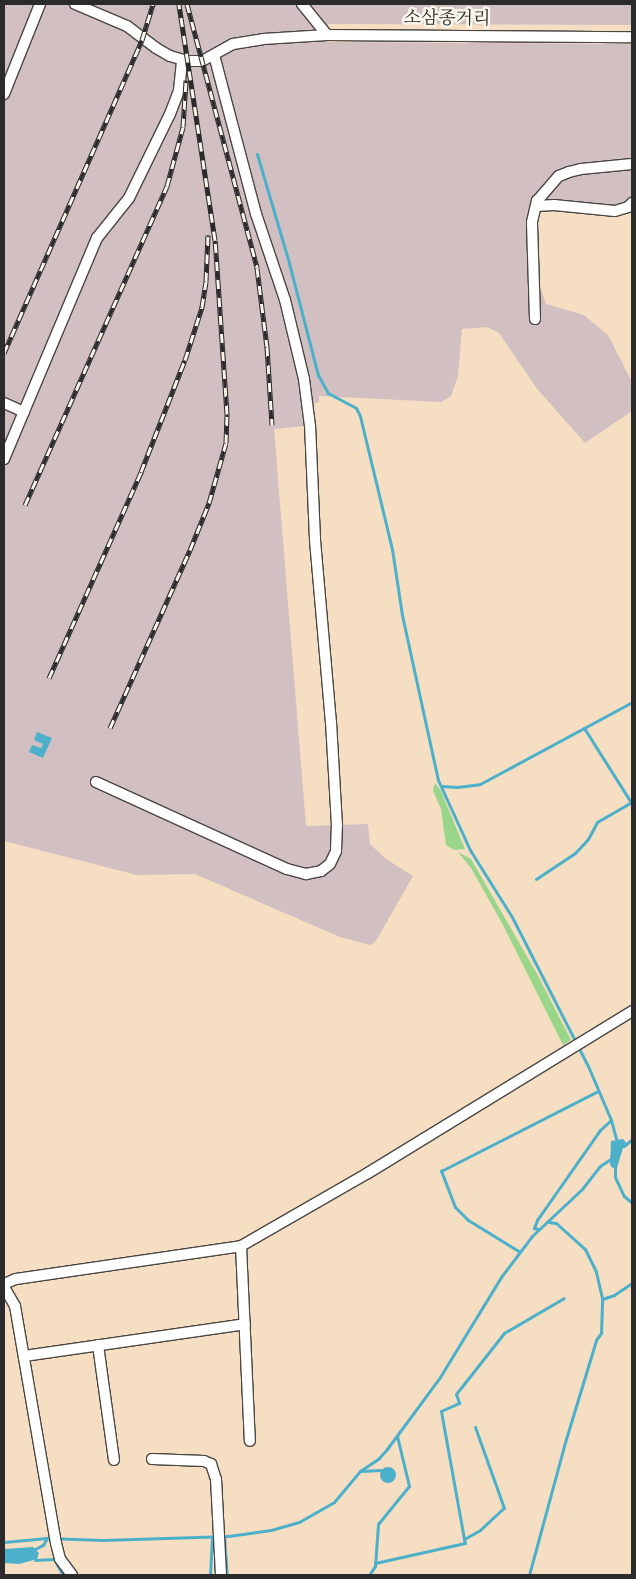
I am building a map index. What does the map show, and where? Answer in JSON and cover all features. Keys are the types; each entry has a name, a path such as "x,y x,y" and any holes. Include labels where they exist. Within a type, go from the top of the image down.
{"street":[{"path":"4,94 40,4"},
{"path":"75,4 127,26 156,48 182,60 202,61 214,55 256,214 285,300 304,378 310,426 315,539 331,723 337,826 336,851 330,864 321,871 306,874 287,870 96,782"},
{"path":"302,4 327,35"},
{"name":"소삼종거리","path":"214,55 232,44 263,39 327,35 632,37"},
{"path":"4,459 97,238 129,198 170,114 179,90 182,60"},
{"path":"535,319 532,222 536,206 558,176 581,169 632,164"},
{"path":"536,206 554,204 615,210 628,207 632,203"},
{"path":"4,403 24,412"},
{"path":"72,1575 60,1559 14,1306 4,1286 16,1279 241,1246 578,1046 632,1011"},
{"path":"241,1246 250,1441"},
{"path":"24,1356 245,1324"},
{"path":"98,1345 114,1460"},
{"path":"152,1459 204,1461 211,1464 216,1479 221,1575"}],"shaded area":[{"path":"4,4 632,4 632,25 328,24 329,42 632,44 632,211 616,216 566,208 538,211 534,220 537,276 546,304 584,315 608,335 632,382 632,411 585,443 538,390 499,333 487,327 462,329 458,376 451,396 441,402 319,396 319,402 304,405 305,426 274,429 306,826 368,824 370,844 386,859 413,876 376,941 370,945 340,937 195,874 137,875 4,841"}],"green space":[{"path":"435,783 441,791 465,849 454,850 446,845 441,809 433,791"},
{"path":"458,852 471,859 536,972 571,1040 563,1045 503,925 471,868"}],"water":[{"path":"37,732 52,738 43,758 29,752 32,745 41,748 43,744 34,740"},
{"path":"623,1139 628,1145 623,1148 617,1168 613,1168 610,1165 611,1141"},
{"path":"385,1467 391,1467 396,1472 394,1481 385,1483 380,1478 380,1472"},
{"path":"33,1547 39,1553 37,1559 19,1564 4,1563 4,1549"}],"waterway":[{"path":"257,154 289,263 318,375 328,393 356,408 360,416 392,549 402,615 438,780 470,850 512,917 588,1066 611,1120 617,1143"},
{"path":"442,786 457,787 480,784 632,702"},
{"path":"584,728 632,804"},
{"path":"536,879 575,853 588,839 597,822 631,802"},
{"path":"520,1252 468,1220 455,1207 441,1171 598,1091"},
{"path":"538,1229 534,1228 537,1220 600,1130 611,1120"},
{"path":"624,1146 632,1139"},
{"path":"4,1542 47,1538 103,1540 228,1536 271,1530 299,1522 334,1502 360,1471 379,1458 387,1449 440,1377 501,1277 532,1236 582,1189 600,1166 612,1158"},
{"path":"615,1164 615,1177 624,1196 632,1203"},
{"path":"548,1222 556,1223 585,1249 596,1272 602,1299"},
{"path":"529,1575 566,1439 596,1340 601,1333 602,1299 614,1295 632,1283"},
{"path":"464,1539 441,1411 459,1403 456,1394 504,1333 564,1298"},
{"path":"375,1563 465,1543 464,1539 480,1530 504,1508 475,1427"},
{"path":"369,1575 375,1566 378,1524 409,1486 397,1436"},
{"path":"361,1471 380,1470"},
{"path":"224,1536 227,1575"},
{"path":"210,1575 212,1537"},
{"path":"35,1549 43,1545 47,1538"},
{"path":"35,1560 54,1559 63,1575"}],"railway":[{"path":"4,353 142,40 153,4"},
{"path":"110,728 190,550 209,503 226,443 227,414 215,240 179,4"},
{"path":"187,4 257,268 267,347 272,425"},
{"path":"25,505 167,186 183,127 186,80"},
{"path":"49,678 141,472 185,360 202,307 206,281 208,235"}]}
